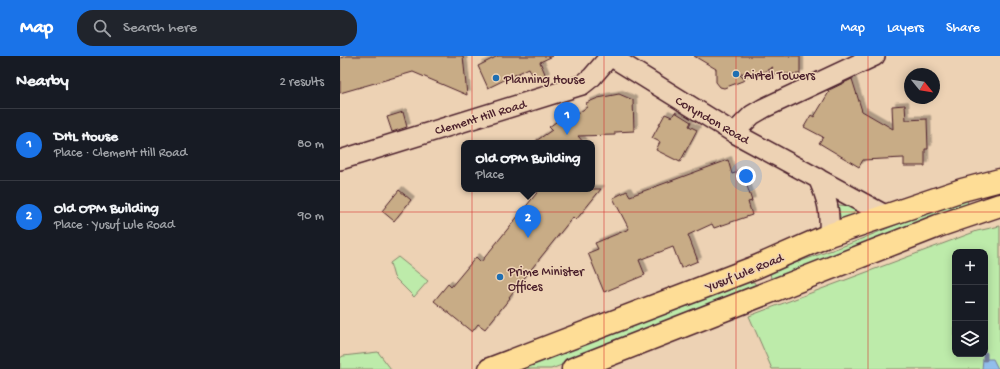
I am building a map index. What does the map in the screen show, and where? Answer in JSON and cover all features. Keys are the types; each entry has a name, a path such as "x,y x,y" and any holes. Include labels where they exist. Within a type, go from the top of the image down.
{"main road":[{"name":"Yusuf Lule Road","path":"490,369 756,267 829,235 993,182"},
{"path":"573,369 768,292 996,206 993,182"},
{"path":"756,267 768,292"}],"street":[{"name":"Coryndon Road","path":"610,56 734,133 888,216"},
{"name":"Clement Hill Road","path":"340,160 582,85 592,77 610,56"},
{"path":"734,133 752,115 764,108 875,56"},
{"path":"818,178 827,198 830,213 829,235"}],"green space":[{"path":"959,199 967,200 969,208 778,281 771,279 770,272 849,244"},
{"path":"838,205 853,206 862,213 841,222"},
{"path":"1000,226 1000,369 772,369 749,316 977,231"},
{"path":"398,257 428,281 414,297 394,277 390,263"},
{"path":"754,282 757,287 626,341 551,369 519,369 744,283"},
{"path":"378,352 391,369 340,369 340,358 343,356"}],"water":[{"path":"983,359 993,359 998,369 982,369"}],"building":[{"path":"347,56 463,56 467,95 413,72 340,93 340,58"},
{"name":"Planning House","path":"498,56 553,56 540,62 546,76 535,81 529,68 488,88 478,66"},
{"name":"Airtel Towers","path":"694,56 800,56 800,74 768,74 773,67 759,74 738,73 745,80 724,88 720,87 716,82 716,69"},
{"path":"852,79 862,111 893,129 892,106 905,105 906,120 927,119 928,149 925,149 925,166 904,166 904,158 863,160 859,167 819,143 823,137 804,127 811,115 814,117 829,92 827,91"},
{"path":"619,94 633,100 634,131 615,132 615,135 578,136 581,140 537,140 552,130 549,127 567,114 570,119 587,107 586,103 598,98"},
{"path":"403,112 407,127 392,132 387,117"},
{"path":"675,112 691,122 689,126 697,130 680,162 656,150 660,142 652,138 665,114 672,117"},
{"path":"728,160 732,174 742,171 752,201 748,202 752,215 714,228 712,224 688,235 698,261 681,268 673,247 639,260 645,275 604,292 588,253 598,249 595,243 629,229 613,198 627,191 630,196"},
{"path":"595,189 601,189 576,220 573,217 485,329 478,324 472,332 434,301 448,284 451,287 476,257 481,262 538,192 595,192"},
{"path":"399,190 411,200 394,221 382,211"}],"place":[{"name":"Airtel Towers","path":"736,74"},
{"name":"Planning House","path":"496,78"},
{"name":"DHL House","path":"567,135"},
{"name":"Old OPM Building","path":"528,238"},
{"name":"Prime Minister Offices","path":"500,277"}]}
